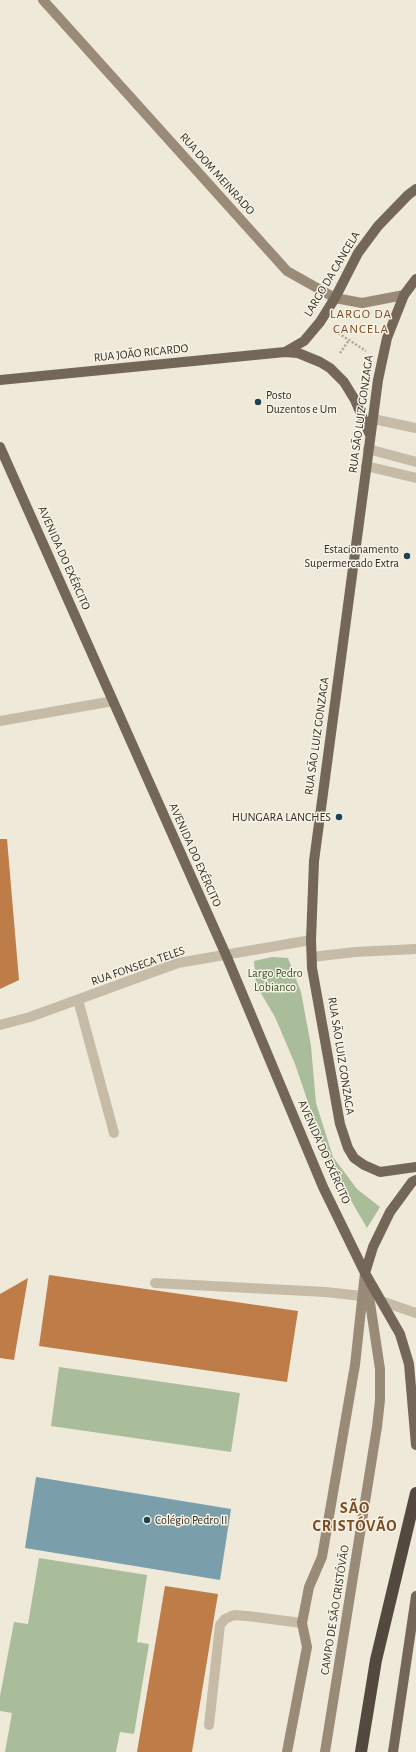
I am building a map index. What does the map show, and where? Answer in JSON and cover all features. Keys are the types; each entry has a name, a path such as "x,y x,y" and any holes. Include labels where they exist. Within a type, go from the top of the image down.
{"highway":[{"path":"361,1752 376,1660 416,1493"}],"main road":[{"name":"LARGO DA CANCELA","path":"285,352 304,340 320,322 335,298 362,247 378,226 408,195 416,189"},
{"name":"RUA SÃO LUIZ GONZAGA","path":"416,279 404,295 387,338 381,361 314,861 311,940 312,968 340,1124 348,1148 354,1158 364,1165 380,1172 416,1167"},
{"name":"RUA JOÃO RICARDO","path":"0,380 285,352"},
{"path":"285,352 310,357 330,368 344,382 370,435"},
{"name":"AVENIDA DO EXÉRCITO","path":"0,447 226,955 324,1187 365,1273"},
{"path":"416,1180 412,1182 390,1212 373,1247 365,1273 400,1334 409,1364 416,1445"},
{"path":"393,1752 416,1596"}],"street":[{"name":"RUA DOM MEINRADO","path":"43,0 286,271 335,298 362,303 404,295"},
{"path":"373,419 416,428"},
{"path":"368,449 416,462"},
{"path":"366,466 416,478"},
{"path":"0,721 113,701"},
{"name":"RUA FONSECA TELES","path":"0,1025 30,1017 178,963 311,940"},
{"path":"312,957 355,952 416,949"},
{"path":"78,1000 114,1133"},
{"path":"288,1752 307,1648 302,1624 309,1587 322,1557 355,1365 365,1273"},
{"name":"CAMPO DE SÃO CRISTÓVÃO","path":"325,1752 377,1427 380,1400 380,1369 365,1273"},
{"path":"155,1284 325,1292 362,1296"},
{"path":"381,1301 416,1313"},
{"path":"208,1725 220,1625 225,1619 234,1615 302,1624"}],"path":[{"path":"320,322 381,361"}],"green space":[{"name":"Largo Pedro Lobianco","path":"272,957 288,958 301,992 311,1046 316,1103 333,1157 357,1189 380,1207 367,1228 328,1161 295,1064 275,1017 256,985 254,961"},
{"path":"59,1367 240,1393 231,1452 51,1426"},
{"path":"39,1558 147,1575 137,1642 149,1644 134,1734 120,1732 116,1752 5,1752 12,1713 0,1711 0,1696 14,1622 28,1624"}],"water":[{"path":"36,1477 231,1509 220,1580 25,1548"}],"building":[{"path":"0,839 7,839 19,980 0,989"},
{"path":"49,1275 298,1311 287,1382 39,1346"},
{"path":"28,1278 14,1360 0,1358 0,1294"},
{"path":"165,1586 218,1594 192,1752 137,1752"}],"place":[{"name":"Posto Duzentos e Um","path":"258,402"},
{"name":"Estacionamento Supermercado Extra","path":"407,556"},
{"name":"HUNGARA LANCHES","path":"339,817"},
{"name":"Colégio Pedro II","path":"147,1520"}],"district":[{"name":"LARGO DA CANCELA","path":"361,322"},
{"name":"SÃO CRISTÓVÃO","path":"355,1517"}]}
